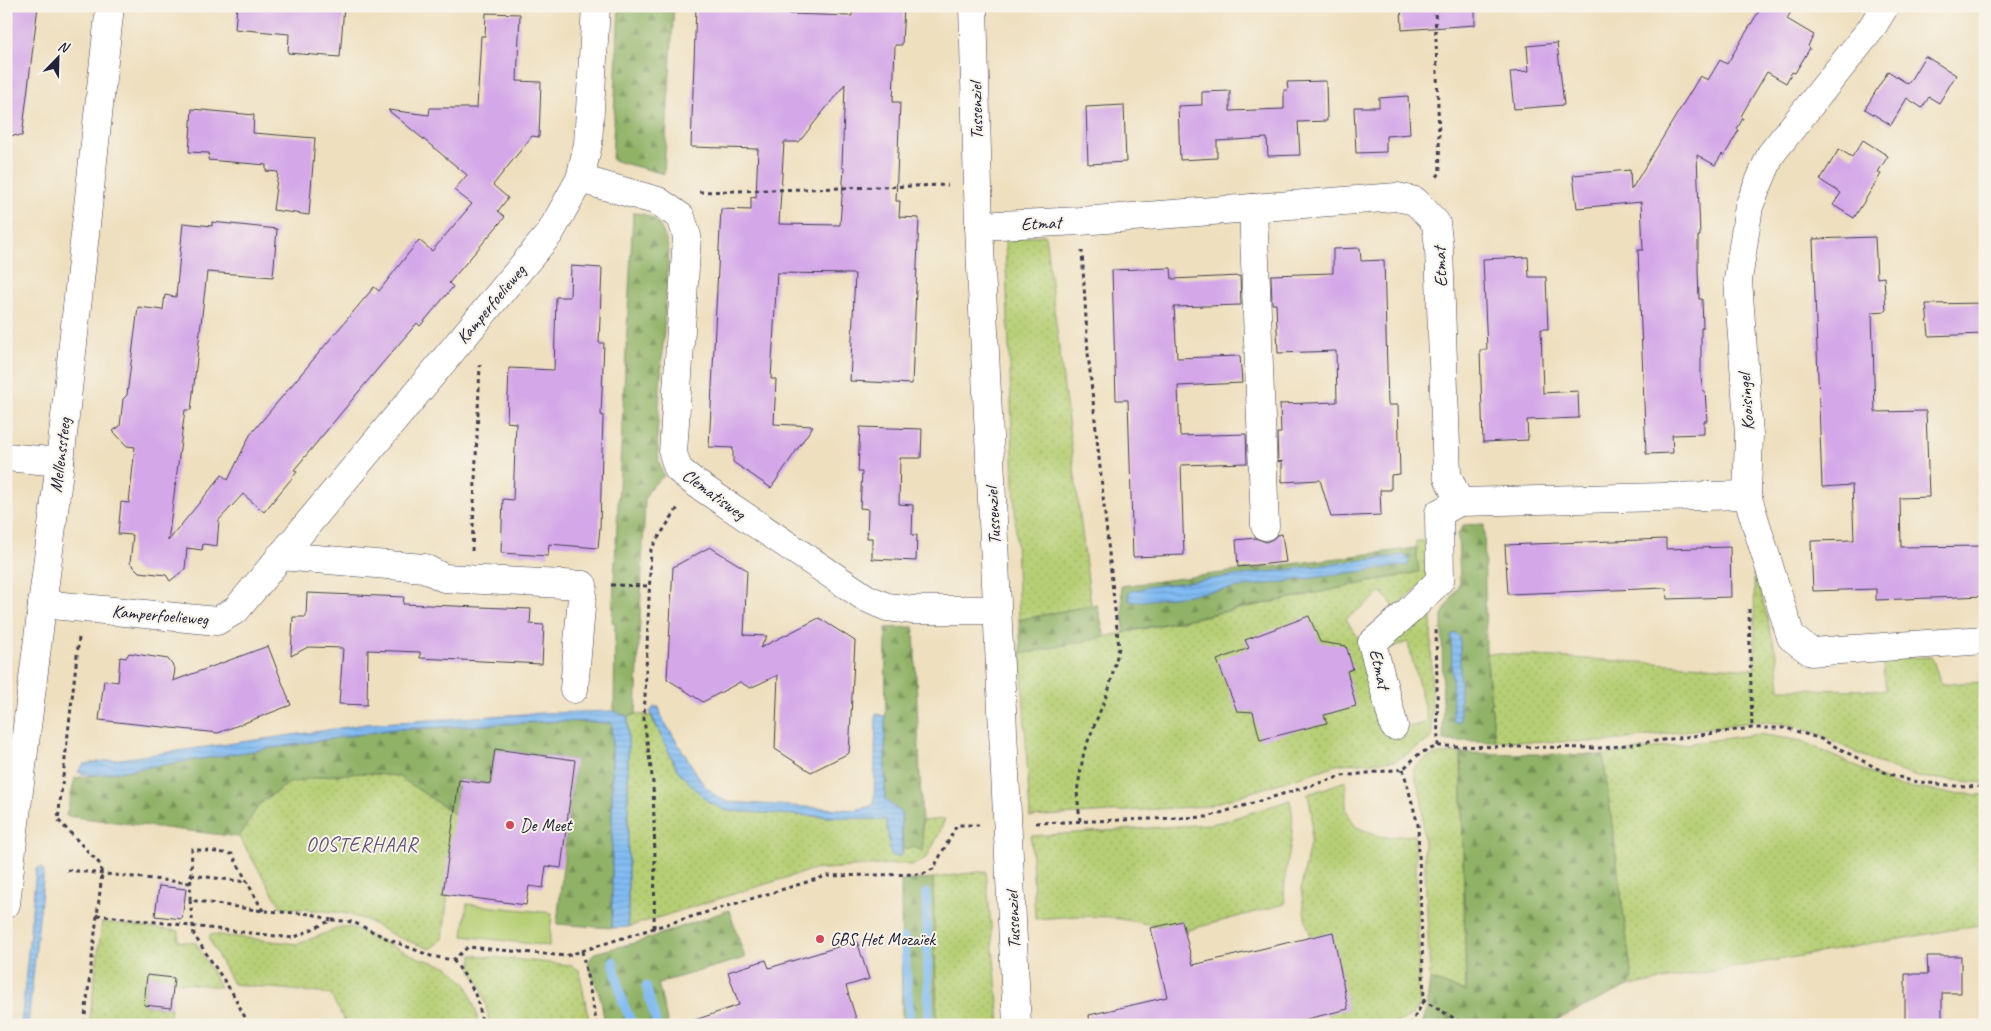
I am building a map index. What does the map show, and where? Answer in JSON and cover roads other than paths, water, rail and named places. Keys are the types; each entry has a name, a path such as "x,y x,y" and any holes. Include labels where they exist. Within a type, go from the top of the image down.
{"street":[{"name":"Mellenssteeg","path":"6,904 60,462 110,6"},
{"name":"Kamperfoelieweg","path":"42,604 217,621 236,610 550,234 580,179 588,144 596,6"},
{"name":"Tussenziel","path":"972,6 979,226 1017,1025"},
{"name":"Kooisingel","path":"1885,6 1871,29 1771,154 1749,206 1738,280 1749,435 1747,495 1791,637 1811,652 1985,640"},
{"name":"Clematisweg","path":"580,179 658,201 681,217 687,236 673,453 678,469 694,482 866,598 887,607 913,610 997,610"},
{"name":"Etmat","path":"979,226 1080,221 1398,197 1415,201 1436,223 1439,248 1447,475 1459,502 1440,513 1440,580 1409,611 1372,643 1394,726"},
{"path":"1253,208 1265,526"},
{"path":"6,457 60,462"},
{"path":"1459,502 1747,495"},
{"path":"280,556 424,568 444,578 583,585 574,689"}],"water":[{"path":"1404,555 1409,559 1408,565 1135,602 1129,600 1129,592 1147,587"},
{"path":"1456,633 1460,637 1460,722 1458,723 1453,721 1451,635"},
{"path":"654,707 659,707 662,718 704,785 716,796 728,802 855,810 874,805 876,714 885,716 885,799 901,813 902,856 891,856 886,820 727,811 707,801 678,771 650,712"},
{"path":"614,711 628,717 628,927 612,928 612,723 562,721 388,730 97,775 78,772 84,764 366,724 541,713"},
{"path":"41,867 44,870 28,1025 21,1025 36,869"}],"waterway":[{"path":"926,893 929,1025"},
{"path":"904,938 910,1025"},
{"path":"613,961 623,1003 633,1025"},
{"path":"646,986 657,1025"}],"place":[{"name":"De Meet","path":"510,825"},
{"name":"GBS Het Mozaïek","path":"820,939"}],"district":[{"name":"OOSTERHAAR","path":"362,844"}]}
